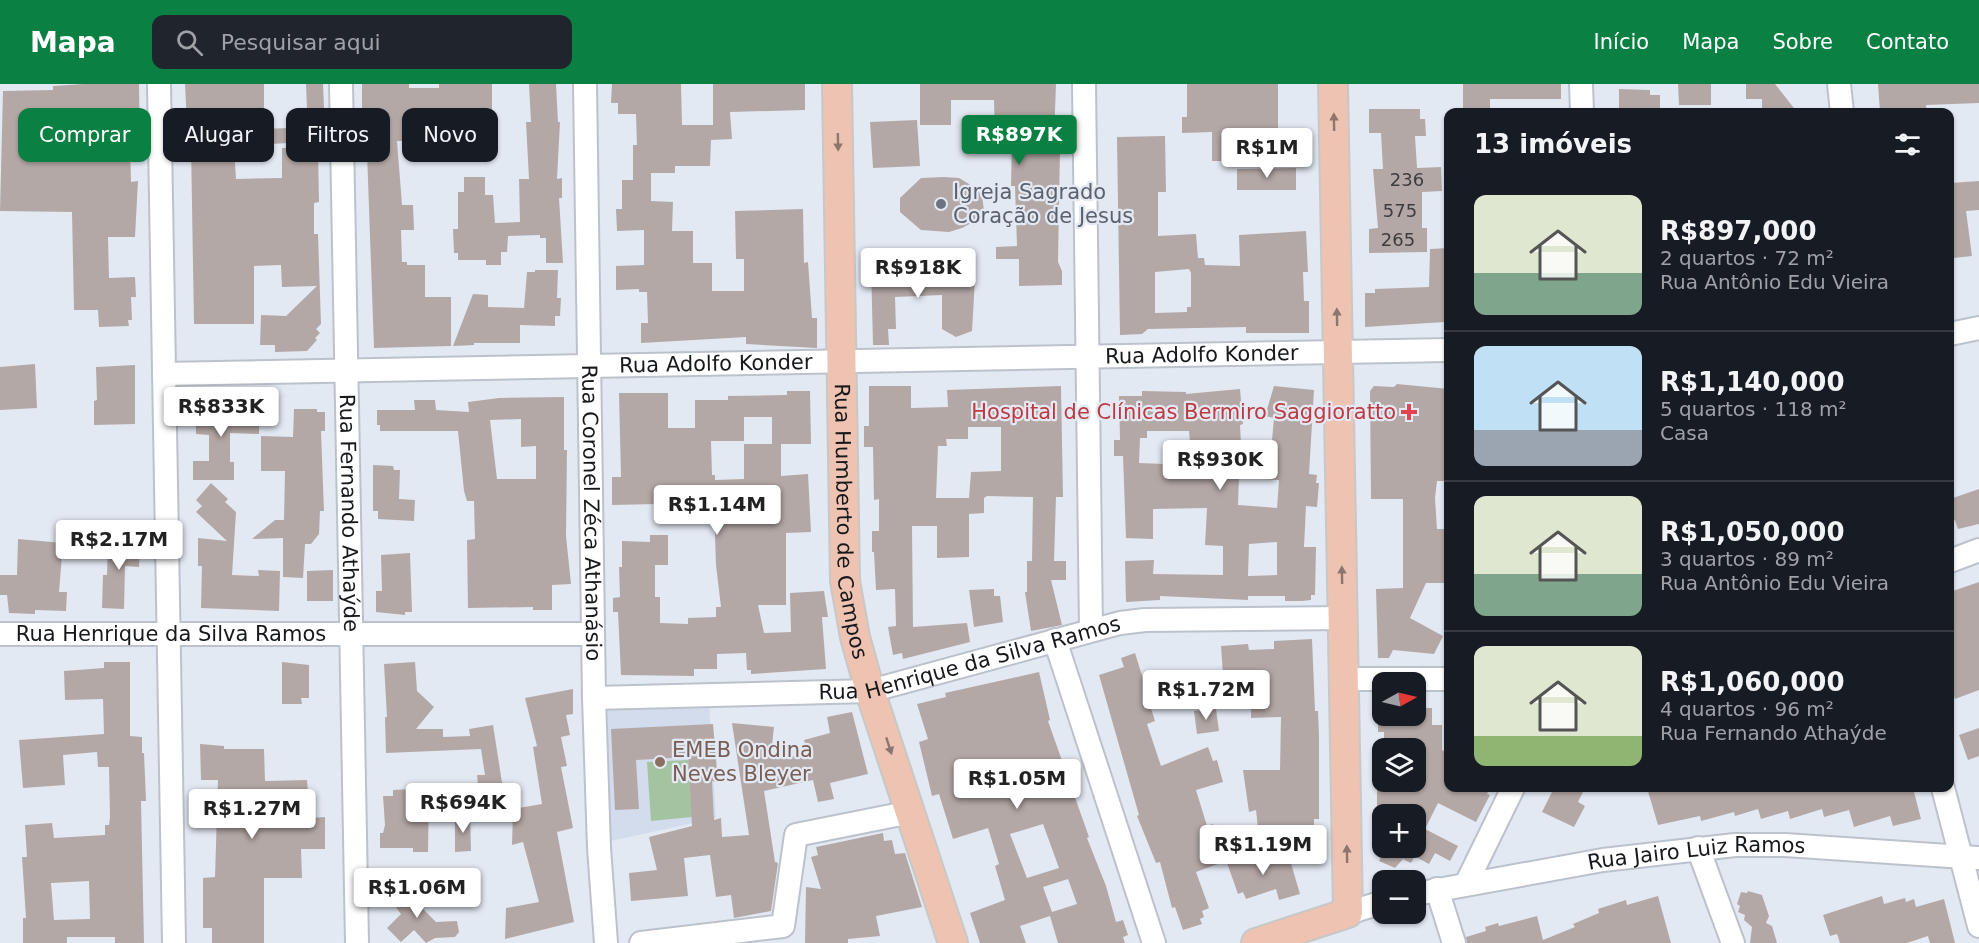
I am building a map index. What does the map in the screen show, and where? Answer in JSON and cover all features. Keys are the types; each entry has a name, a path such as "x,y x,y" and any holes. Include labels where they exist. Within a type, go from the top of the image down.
{"main road":[{"name":"Rua Humberto de Campos","path":"837,84 845,581 853,629 870,690 953,943"},
{"path":"1256,943 1348,913 1334,84"}],"street":[{"path":"159,84 174,943"},
{"name":"Rua Fernando Athaýde","path":"341,84 357,943"},
{"name":"Rua Coronel Zéca Athanásio","path":"585,84 594,698 601,887 606,943"},
{"path":"1084,84 1091,630"},
{"path":"1581,84 1582,108"},
{"path":"1839,84 1842,108"},
{"path":"1954,333 1979,328"},
{"name":"Rua Adolfo Konder","path":"164,374 1444,350"},
{"path":"1954,559 1979,550"},
{"name":"Rua Henrique da Silva Ramos","path":"594,698 870,690 1091,630 1145,620 1343,618"},
{"name":"Rua Henrique da Silva Ramos","path":"0,634 593,634"},
{"path":"1055,640 1154,943"},
{"path":"1344,679 1444,679"},
{"path":"1466,884 1511,792"},
{"path":"1944,792 1970,858 1979,926"},
{"path":"641,943 782,935 796,835 911,812"},
{"name":"Rua Jairo Luiz Ramos","path":"1426,892 1604,860 1698,848 1785,845 1970,858"},
{"path":"1698,848 1733,943"},
{"path":"1426,892 1454,943"},
{"path":"1348,913 1372,905"}],"shaded area":[{"name":"EMEB Ondina Neves Bleyer","path":"709,704 716,818 611,841 605,706"}],"green space":[{"path":"688,760 692,817 651,821 647,762"}],"building":[{"path":"139,84 139,108 18,108 18,162 130,162 131,182 138,181 135,237 108,237 109,278 135,277 136,297 131,297 132,320 128,320 129,326 99,327 98,310 74,310 72,212 0,211 3,91 53,90 53,86"},
{"path":"185,84 264,84 264,108 186,108"},
{"path":"306,84 323,84 324,108 307,108"},
{"path":"362,84 409,84 409,88 439,88 439,84 492,84 492,108 402,108 402,141 397,141 402,205 413,205 414,230 401,230 402,262 407,262 407,265 425,265 425,297 451,297 451,346 374,348 367,162 390,162 390,108 362,108"},
{"path":"529,84 556,84 558,122 560,122 557,179 562,178 562,198 559,198 563,263 546,263 546,238 540,238 540,235 508,236 507,252 501,252 501,265 486,265 486,260 458,260 458,253 454,253 453,229 458,229 458,192 464,192 464,177 485,177 485,195 493,195 495,223 520,222 519,179 529,179 526,122 531,122"},
{"path":"612,84 681,84 682,125 713,125 713,84 805,84 805,110 730,112 732,139 711,140 710,166 675,166 675,173 651,173 651,201 673,202 672,231 693,231 693,263 712,263 712,291 744,291 744,259 736,259 735,211 803,209 804,263 808,262 812,318 817,318 817,348 746,344 746,337 641,343 641,323 648,323 647,292 639,292 639,289 616,290 616,266 644,265 644,230 617,231 616,209 622,209 622,180 633,180 633,145 637,145 636,114 618,114 618,103 611,103"},
{"path":"920,84 1056,84 1054,138 1057,138 1057,149 1060,149 1058,262 1062,271 1062,285 1019,286 1019,259 996,259 996,247 1017,246 1015,186 1011,186 1012,139 995,139 994,100 951,100 951,125 920,125"},
{"path":"1187,84 1278,84 1278,129 1241,132 1241,161 1212,161 1212,132 1182,133 1182,117 1187,117"},
{"path":"1463,84 1561,84 1561,99 1490,99 1490,108 1463,108"},
{"path":"1678,84 1711,84 1711,105 1679,105"},
{"path":"1746,84 1775,84 1794,108 1762,108 1762,99 1746,99"},
{"path":"1878,84 1979,84 1979,103 1926,105 1926,108 1880,108"},
{"path":"1619,89 1650,90 1650,95 1660,95 1660,108 1619,108"},
{"path":"1369,109 1420,109 1420,119 1425,119 1426,136 1415,136 1417,168 1441,167 1442,191 1422,192 1422,228 1427,228 1427,252 1369,253 1369,229 1378,228 1373,169 1383,169 1381,133 1369,133"},
{"path":"917,120 920,166 873,168 870,122"},
{"path":"286,128 286,143 274,144 274,129"},
{"path":"1165,136 1166,192 1158,192 1158,236 1196,234 1198,258 1204,258 1205,265 1240,266 1239,235 1306,231 1308,272 1303,272 1304,301 1309,301 1309,333 1246,333 1246,327 1148,329 1142,334 1120,335 1117,137","holes":["1189,269 1191,307 1187,307 1187,312 1155,313 1155,272"]},
{"path":"282,148 286,148 286,162 318,162 319,202 314,203 314,234 318,234 321,324 316,329 320,333 315,338 317,340 307,351 275,352 275,345 260,345 261,315 286,316 317,286 282,287 281,265 254,266 254,324 194,324 191,162 235,162 236,179 282,178"},
{"path":"1296,168 1296,190 1237,190 1237,169"},
{"name":"Igreja Sagrado Coração de Jesus","path":"921,178 959,178 974,187 982,195 984,211 975,221 949,232 921,230 900,212 900,198"},
{"path":"1979,181 1979,210 1966,211 1972,256 1954,258 1954,183"},
{"path":"1444,248 1444,322 1365,327 1365,293 1375,293 1375,289 1429,287 1430,249"},
{"path":"918,264 918,283 975,279 972,331 956,337 942,329 942,295 895,297 896,329 888,329 889,345 873,345 871,265"},
{"path":"535,270 558,270 557,298 561,298 560,316 555,316 555,326 520,325 520,343 474,343 474,345 453,346 473,294 488,295 488,307 524,308 527,272 535,272"},
{"path":"35,364 37,408 0,410 0,367"},
{"path":"135,365 135,424 94,425 94,401 97,400 96,367"},
{"path":"1397,384 1444,389 1444,481 1437,481 1435,498 1437,529 1444,529 1444,583 1426,583 1410,618 1443,636 1434,654 1393,650 1389,658 1378,658 1376,589 1403,588 1403,499 1371,499 1370,391 1374,386 1394,387"},
{"path":"869,386 911,386 911,408 948,407 947,390 1061,386 1063,497 1056,497 1054,561 1066,561 1066,580 1051,580 1062,625 1031,631 1025,592 1027,592 1027,561 1032,561 1033,497 987,496 984,498 984,513 969,514 969,557 937,558 937,526 912,526 913,627 967,623 970,642 903,659 902,653 893,655 888,627 896,626 895,589 876,590 874,552 872,552 872,531 879,531 879,499 874,500 873,447 864,447 864,426 869,426","holes":["968,427 1001,427 1001,471 971,472 969,498 936,498 938,446 947,446 946,439 968,439"]},
{"path":"1274,386 1314,390 1309,474 1317,475 1316,483 1319,483 1317,507 1306,506 1304,547 1316,547 1315,595 1311,595 1311,600 1285,601 1285,596 1248,596 1248,600 1160,596 1160,600 1126,602 1125,561 1154,560 1153,574 1223,575 1223,546 1205,545 1207,508 1153,509 1153,539 1126,538 1123,456 1114,456 1114,440 1120,440 1119,396 1142,396 1142,391 1186,392 1186,394 1240,389 1243,424 1240,425 1242,462 1247,462 1248,478 1253,462 1270,463 1274,418 1265,416","holes":["1147,431 1189,431 1192,465 1139,463 1140,438 1147,438","1239,477 1279,480 1277,508 1238,505","1277,542 1277,575 1248,576 1249,544"]},
{"path":"787,391 810,391 811,444 781,444 781,476 808,474 811,532 786,533 786,605 758,605 764,633 791,632 790,593 824,591 828,617 822,617 826,669 751,674 751,670 747,670 746,653 717,654 717,669 694,669 694,676 621,675 618,612 613,612 613,598 620,597 619,567 622,567 622,541 650,542 650,535 668,535 668,565 655,565 655,597 660,597 660,623 688,624 688,618 716,617 716,607 721,607 716,565 714,506 656,508 657,504 612,505 612,477 621,477 619,393 668,393 668,428 695,428 695,400 728,400 728,396 787,395","holes":["744,417 772,417 772,444 744,444 744,479 715,480 715,475 712,475 711,441 744,441"]},
{"path":"564,397 564,450 567,450 566,536 571,584 552,585 552,610 533,610 533,607 468,608 467,540 475,539 474,501 467,501 464,491 458,431 380,431 380,425 377,425 377,410 415,410 414,400 435,400 436,410 469,412 468,402 499,398","holes":["521,419 521,447 536,446 536,479 497,479 490,420"]},
{"path":"196,402 233,403 233,413 259,413 259,434 230,433 230,462 234,462 234,480 193,480 193,461 209,461 209,435 196,434"},
{"path":"294,409 317,409 317,412 325,412 325,431 321,431 324,511 320,511 319,534 311,544 305,544 303,578 283,577 283,538 252,539 275,520 284,520 285,471 261,471 261,436 293,437"},
{"path":"373,465 393,466 394,470 400,470 399,499 415,500 414,521 378,519 378,511 373,511"},
{"path":"211,483 228,499 225,502 236,512 232,575 259,576 258,570 280,571 279,611 201,608 202,566 198,566 198,538 227,541 196,512 202,506 196,500"},
{"path":"1979,489 1979,524 1958,529 1954,520 1954,498"},
{"path":"18,539 63,543 59,592 67,592 66,611 35,610 35,614 9,613 7,595 0,595 0,575 17,575"},
{"path":"108,540 140,540 139,567 125,566 124,609 102,608 103,575 107,575"},
{"path":"410,553 412,612 405,612 405,615 376,612 376,591 382,591 381,555"},
{"path":"333,570 333,601 307,601 307,571"},
{"path":"1979,582 1979,690 1955,699 1954,696 1954,591"},
{"path":"994,589 994,596 1000,596 1003,622 974,627 969,590"},
{"path":"1312,639 1315,711 1318,711 1319,736 1319,819 1314,819 1314,850 1311,850 1311,859 1285,859 1285,828 1258,828 1256,810 1249,812 1243,770 1280,770 1281,717 1251,718 1251,702 1225,704 1221,646 1248,644 1249,650 1274,649 1274,641"},
{"path":"1135,653 1144,682 1173,673 1180,696 1150,705 1155,721 1147,724 1161,766 1208,747 1213,761 1217,760 1223,782 1196,790 1207,826 1213,824 1226,861 1196,872 1209,908 1202,911 1204,917 1200,919 1202,924 1183,930 1175,907 1172,908 1160,862 1156,863 1137,816 1139,815 1099,675 1124,667 1121,658"},
{"path":"104,662 130,662 130,736 142,737 146,801 141,801 144,943 115,943 115,937 67,937 67,943 23,943 23,918 26,918 22,857 27,857 25,825 52,823 54,838 105,835 105,825 109,825 110,818 109,767 98,767 97,752 63,755 65,785 23,788 19,740 104,734 103,699 65,700 64,671 104,668","holes":["89,881 90,919 54,920 51,883"]},
{"path":"282,662 309,665 309,698 301,698 302,704 282,704"},
{"path":"415,662 417,691 434,707 416,729 443,729 443,737 470,736 469,729 493,725 503,789 479,793 477,775 485,775 481,749 386,753 385,717 387,717 384,664"},
{"path":"1039,672 1050,720 1048,721 1089,837 1087,838 1106,886 1116,922 1123,920 1128,935 1123,937 1125,943 1058,943 1050,916 1020,926 1026,943 980,943 970,913 1005,900 995,866 999,864 988,828 953,839 939,794 932,796 919,742 928,739 917,704 946,697 945,693","holes":["1043,824 1059,868 1027,878 1010,834","1068,879 1077,904 1052,912 1043,887"]},
{"path":"573,689 573,714 566,715 570,735 561,737 567,766 561,767 573,828 557,832 574,922 505,939 506,908 539,902 523,842 512,845 513,809 542,804 533,747 537,746 525,698"},
{"path":"1426,708 1432,708 1432,725 1442,725 1444,792 1488,792 1487,794 1490,795 1476,822 1438,803 1426,827 1426,804 1377,804 1377,792 1426,792 1426,738 1384,738 1384,732 1378,732 1378,726 1426,726"},
{"path":"1216,709 1219,731 1197,734 1194,711"},
{"path":"852,712 868,774 830,783 834,799 818,802 813,780 764,791 775,862 778,863 771,911 734,918 731,895 716,897 710,855 684,858 688,896 631,901 629,873 657,870 649,837 692,826 688,757 636,760 639,809 615,810 611,729 713,724 718,782 712,781 714,820 721,818 722,837 749,835 732,723 774,727 771,754 809,758 804,740 830,733 827,717"},
{"path":"1979,728 1979,756 1968,760 1959,735"},
{"path":"200,744 224,746 224,749 264,749 265,781 307,780 310,818 325,817 325,849 301,849 302,878 264,878 264,943 212,943 212,928 203,928 203,878 215,877 218,780 201,780"},
{"path":"429,788 428,852 413,852 413,848 380,848 380,833 383,833 385,825 383,796 393,796 393,790"},
{"path":"1552,792 1583,792 1578,802 1585,806 1574,827 1542,812"},
{"path":"1648,792 1914,792 1921,819 1893,826 1890,816 1854,827 1849,810 1824,817 1822,809 1790,819 1788,811 1761,819 1758,809 1735,816 1734,812 1701,821 1700,816 1658,825"},
{"path":"455,817 470,817 471,851 455,852"},
{"path":"1426,830 1458,846 1450,861 1435,853 1429,864 1418,858 1426,858"},
{"path":"883,833 884,841 892,840 895,854 905,853 922,907 876,916 880,936 848,939 848,943 805,943 806,887 821,889 811,857 818,855 816,847"},
{"path":"1257,850 1261,862 1290,860 1300,894 1279,900 1276,889 1246,899 1243,892 1238,894 1226,860"},
{"path":"1380,858 1414,858 1411,863 1403,859 1395,868 1379,861"},
{"path":"397,886 405,886 421,901 418,904 436,922 457,921 459,932 455,937 435,938 426,943 414,930 401,942 387,928 401,914 389,898"},
{"path":"1748,891 1762,895 1769,916 1766,923 1772,926 1777,943 1750,943 1752,927 1744,920 1745,915 1738,912 1740,906 1737,904 1741,892 1747,893"},
{"path":"1658,896 1671,943 1467,943 1466,937 1486,931 1485,927 1498,923 1499,926 1537,916 1543,940 1575,927 1573,924 1599,913 1598,909 1626,900 1627,905"},
{"path":"1882,896 1884,904 1905,898 1906,902 1914,899 1916,907 1944,899 1955,943 1930,943 1928,936 1907,943 1840,943 1837,934 1830,936 1823,915"}],"place":[{"name":"Igreja Sagrado Coração de Jesus","path":"941,204"},
{"name":"Hospital de Clínicas Bermiro Saggioratto","path":"1409,412"},
{"name":"EMEB Ondina Neves Bleyer","path":"660,762"}]}
